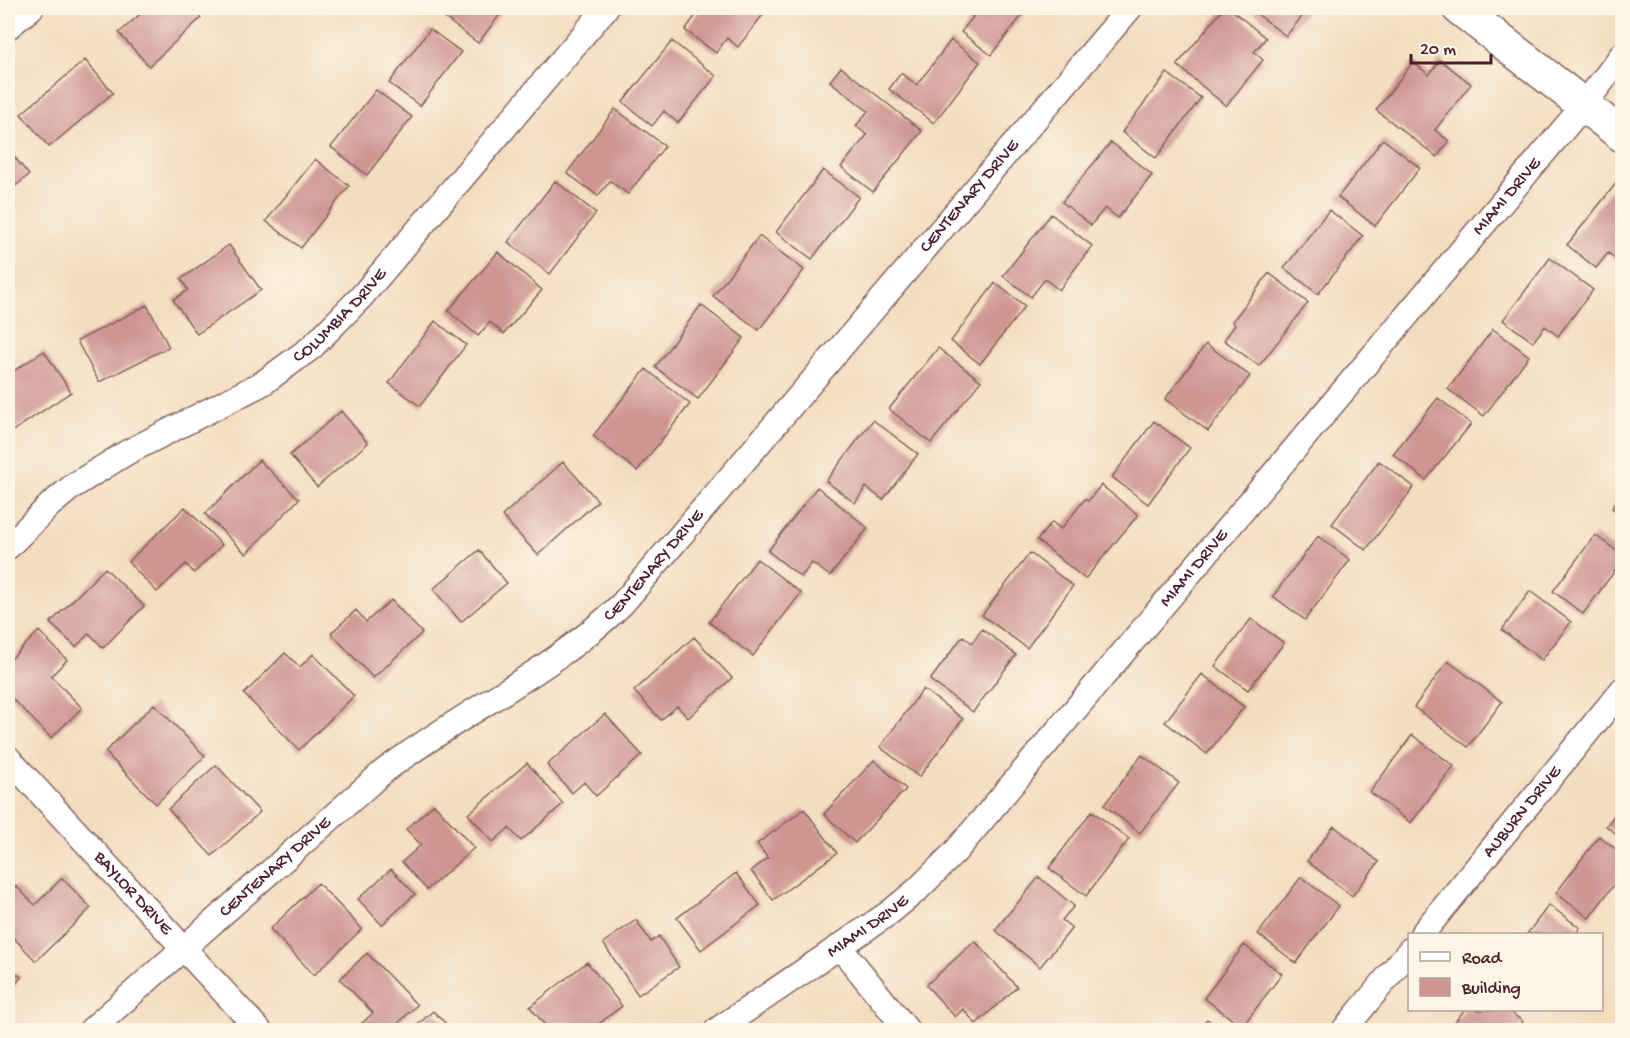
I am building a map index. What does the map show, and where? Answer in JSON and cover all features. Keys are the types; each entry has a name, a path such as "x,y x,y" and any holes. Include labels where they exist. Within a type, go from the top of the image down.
{"street":[{"path":"8,27 31,8"},
{"name":"COLUMBIA DRIVE","path":"8,547 50,505 73,486 126,453 263,383 312,347 362,296 606,8"},
{"name":"CENTENARY DRIVE","path":"91,1030 383,772 424,742 572,647 622,604 1130,8"},
{"path":"1459,8 1623,135"},
{"name":"MIAMI DRIVE","path":"717,1030 903,902 956,851 1623,56"},
{"name":"AUBURN DRIVE","path":"1423,933 1623,690"},
{"name":"BAYLOR DRIVE","path":"8,758 259,1030"},
{"path":"840,946 907,1030"},
{"path":"1344,1030 1408,952"}],"building":[{"path":"147,8 191,8 201,18 149,66 119,33"},
{"path":"446,8 505,8 478,43 441,15"},
{"path":"701,8 768,8 738,47 727,38 716,53 685,30"},
{"path":"962,8 1028,8 991,55 961,32 973,17"},
{"path":"1224,8 1229,8 1266,38 1254,52 1263,60 1226,106 1177,65"},
{"path":"1249,8 1309,8 1286,36"},
{"path":"430,29 461,52 420,106 389,83"},
{"path":"951,40 980,62 934,123 889,89 901,73 917,85"},
{"path":"672,41 716,76 678,123 664,111 652,126 623,102"},
{"path":"85,60 113,93 49,147 21,114"},
{"path":"1440,60 1471,84 1435,130 1449,141 1437,157 1376,110 1413,62 1429,75"},
{"path":"841,67 922,131 873,192 841,167 867,135 856,126 868,111 830,81"},
{"path":"1167,73 1201,98 1156,158 1122,132"},
{"path":"376,90 412,117 367,175 331,147"},
{"path":"615,109 665,146 628,194 610,181 598,196 567,173"},
{"path":"1383,139 1420,168 1375,226 1338,197"},
{"path":"1111,142 1152,175 1118,218 1105,208 1091,225 1062,202"},
{"path":"8,149 29,175 8,192"},
{"path":"315,159 349,186 301,248 266,221"},
{"path":"823,170 859,197 812,259 776,232"},
{"path":"1622,176 1622,264 1608,253 1596,268 1567,245"},
{"path":"555,181 596,213 550,274 508,242"},
{"path":"1329,210 1363,236 1318,294 1284,268"},
{"path":"1051,214 1092,246 1059,290 1045,279 1031,297 1003,276"},
{"path":"759,236 804,270 759,330 713,296"},
{"path":"229,245 261,290 197,334 173,300 188,290 181,279"},
{"path":"498,252 542,290 504,334 490,322 478,336 448,311"},
{"path":"1550,258 1593,290 1558,336 1545,326 1533,342 1503,320"},
{"path":"1269,273 1308,303 1259,366 1224,340 1235,325 1232,322"},
{"path":"995,283 1025,306 980,364 951,341"},
{"path":"147,305 169,347 99,382 77,341"},
{"path":"701,305 744,338 698,399 655,367"},
{"path":"435,321 466,345 420,406 389,383"},
{"path":"1493,329 1529,356 1484,416 1448,389"},
{"path":"1206,344 1250,376 1208,431 1165,399"},
{"path":"938,348 981,381 931,443 889,409"},
{"path":"44,351 71,392 8,434 8,375"},
{"path":"646,369 690,404 637,471 593,436"},
{"path":"1438,398 1471,424 1426,480 1393,454"},
{"path":"341,411 368,443 317,487 290,455"},
{"path":"873,420 918,454 883,500 866,487 855,503 826,481"},
{"path":"1154,421 1190,448 1148,504 1112,477"},
{"path":"259,460 299,499 246,554 205,514"},
{"path":"1379,461 1414,487 1366,550 1332,524"},
{"path":"563,462 598,501 538,555 502,516"},
{"path":"1101,485 1138,515 1085,579 1037,540 1052,522 1061,529 1085,499 1088,501"},
{"path":"817,487 868,528 830,576 812,563 801,577 768,551"},
{"path":"1622,494 1622,515 1612,508"},
{"path":"185,507 222,545 194,573 186,564 157,592 128,562"},
{"path":"1595,535 1622,555 1622,561 1583,614 1553,591"},
{"path":"1318,536 1350,560 1305,620 1273,596"},
{"path":"479,550 507,583 461,622 433,589"},
{"path":"1030,553 1073,586 1027,648 982,615"},
{"path":"757,559 801,593 753,656 709,622"},
{"path":"105,568 144,606 103,648 89,633 76,647 50,623"},
{"path":"1530,591 1571,622 1542,660 1502,630"},
{"path":"391,600 422,633 373,678 331,633 356,610 366,622"},
{"path":"1251,619 1284,643 1248,690 1215,666"},
{"path":"982,629 1016,655 973,712 930,680 963,636 972,643"},
{"path":"39,631 67,660 51,676 82,708 51,738 8,694 8,662"},
{"path":"694,637 732,678 688,718 677,706 661,720 634,691"},
{"path":"285,653 300,667 313,654 354,696 299,750 244,694"},
{"path":"1448,661 1502,702 1468,747 1414,707"},
{"path":"1202,674 1244,707 1207,754 1165,722"},
{"path":"923,689 963,719 919,777 880,747"},
{"path":"154,704 205,756 156,804 105,752"},
{"path":"605,714 642,755 596,796 584,782 572,793 547,765"},
{"path":"1412,735 1454,766 1411,823 1370,792"},
{"path":"1142,755 1179,783 1140,833 1104,805"},
{"path":"874,760 906,789 855,843 824,814"},
{"path":"527,763 563,804 521,841 509,828 493,842 468,814"},
{"path":"216,765 260,812 212,856 168,809"},
{"path":"434,804 474,848 427,890 402,862 421,845 406,829"},
{"path":"1622,805 1622,838 1606,826"},
{"path":"804,809 837,853 773,900 751,871 768,858 757,844"},
{"path":"1092,811 1129,839 1086,896 1049,868"},
{"path":"1334,826 1379,862 1352,896 1307,861"},
{"path":"1599,836 1622,854 1622,874 1589,918 1556,893"},
{"path":"391,869 415,894 382,925 358,899"},
{"path":"736,873 760,905 701,950 677,918"},
{"path":"1039,877 1074,906 1062,920 1072,928 1040,967 995,930"},
{"path":"1301,877 1339,906 1296,963 1258,934"},
{"path":"62,878 91,908 36,961 8,932 8,895 16,886 35,905"},
{"path":"318,883 362,929 314,975 270,929"},
{"path":"1549,905 1580,928 1576,933 1528,933"},
{"path":"636,920 651,942 659,936 679,967 638,995 603,943"},
{"path":"975,941 1017,987 976,1024 963,1009 955,1017 926,985"},
{"path":"1244,945 1282,974 1242,1027 1204,998"},
{"path":"367,953 417,1005 391,1030 363,1030 359,1026 373,1013 340,979"},
{"path":"587,962 622,1006 591,1030 549,1030 530,1007"},
{"path":"8,967 21,977 8,995"},
{"path":"433,1011 452,1030 412,1030"},
{"path":"1463,1011 1513,1011 1512,1013 1523,1022 1517,1030 1455,1030 1451,1027"},
{"path":"1207,1019 1221,1030 1197,1030"}]}
